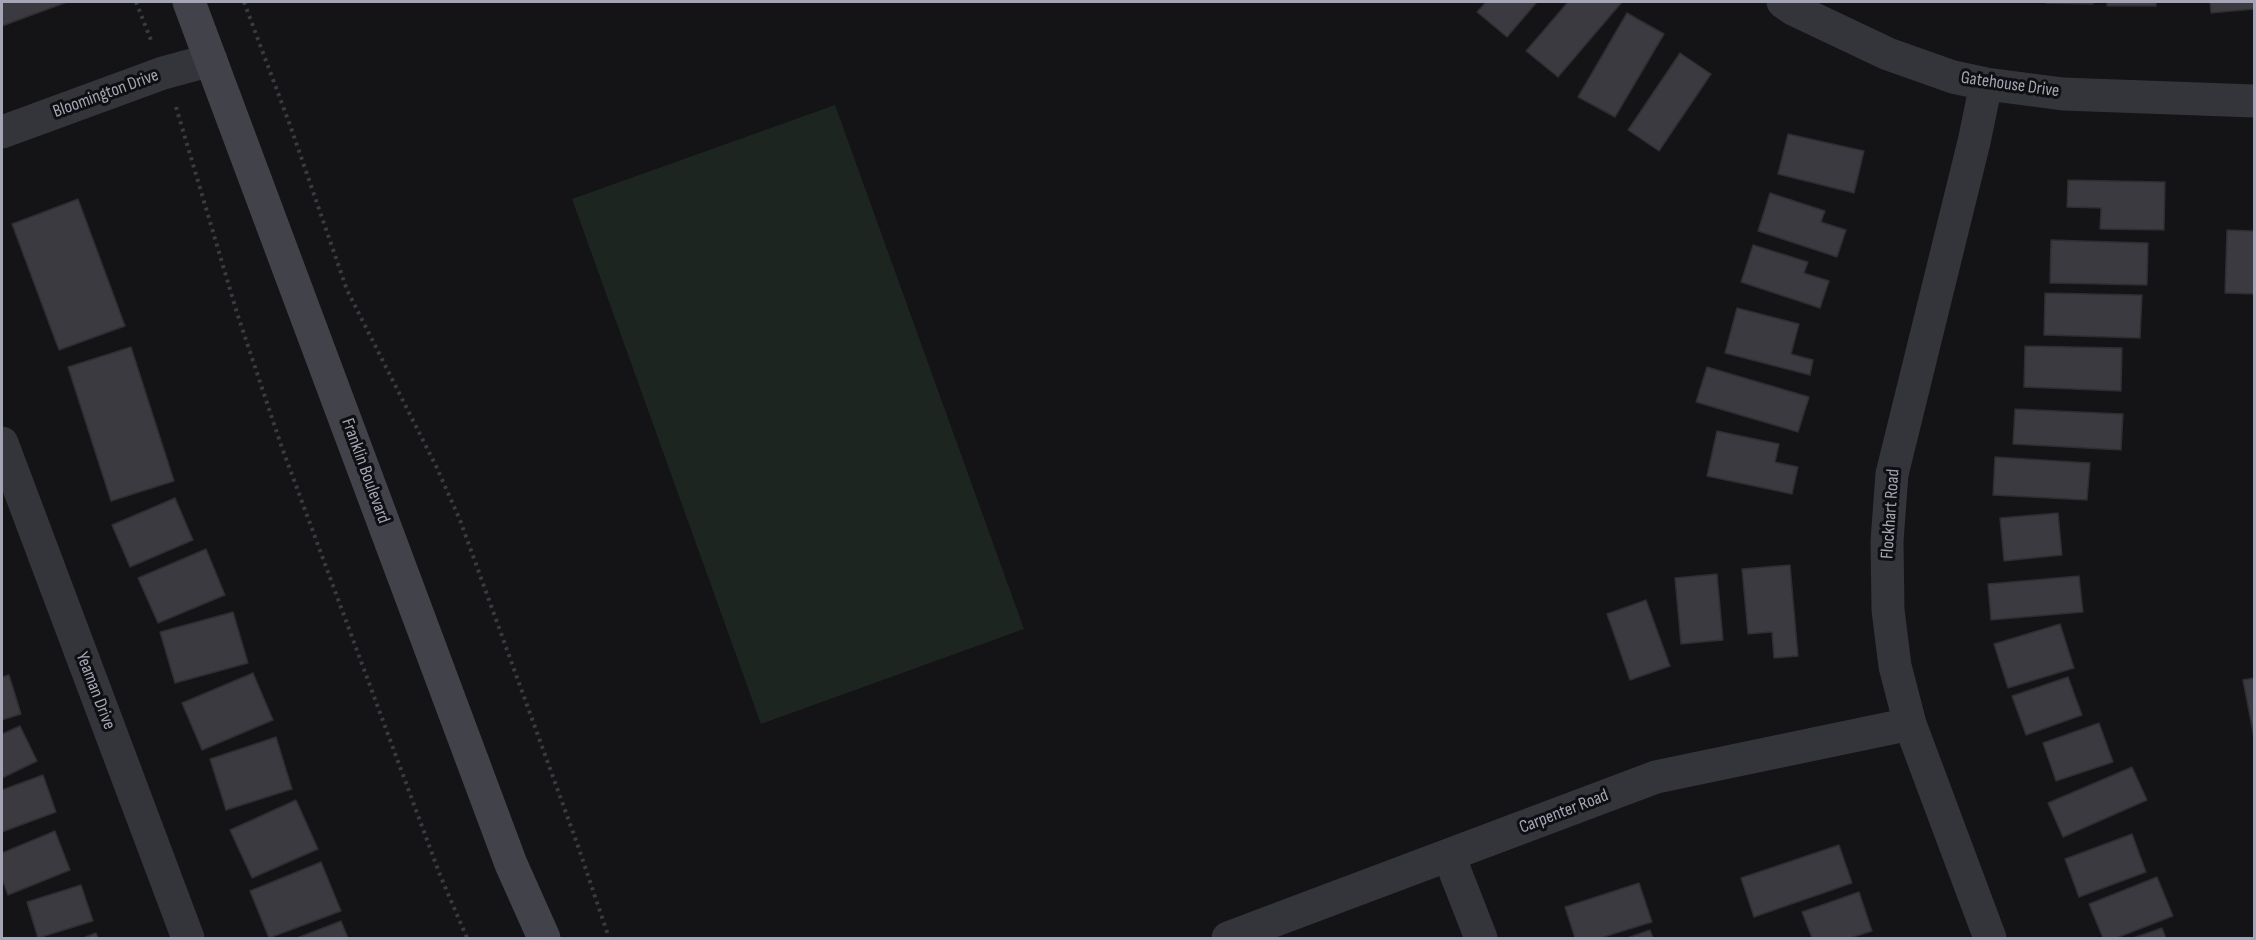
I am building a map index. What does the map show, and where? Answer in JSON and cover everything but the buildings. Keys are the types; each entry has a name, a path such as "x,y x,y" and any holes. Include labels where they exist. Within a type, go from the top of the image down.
{"main road":[{"name":"Franklin Boulevard","path":"189,2 511,864 544,939"}],"street":[{"name":"Gatehouse Drive","path":"1783,2 1793,9 1888,54 1953,77 1986,84 2064,94 2254,101"},
{"name":"Bloomington Drive","path":"2,132 163,73 211,60"},
{"name":"Flockhart Road","path":"1986,84 1972,153 1893,474 1887,541 1888,610 1895,666 1910,724 1990,939"},
{"name":"Yeaman Drive","path":"2,442 188,939"},
{"name":"Carpenter Road","path":"1228,939 1656,777 1910,724"},
{"path":"1449,856 1481,939"}],"path":[{"path":"136,2 152,43"},
{"path":"244,2 290,125 347,290 436,466 460,520 579,846 609,939"},
{"path":"174,100 237,313 281,445 440,874 467,939"}],"shaded area":[{"path":"835,105 1024,629 761,724 572,199"}]}
